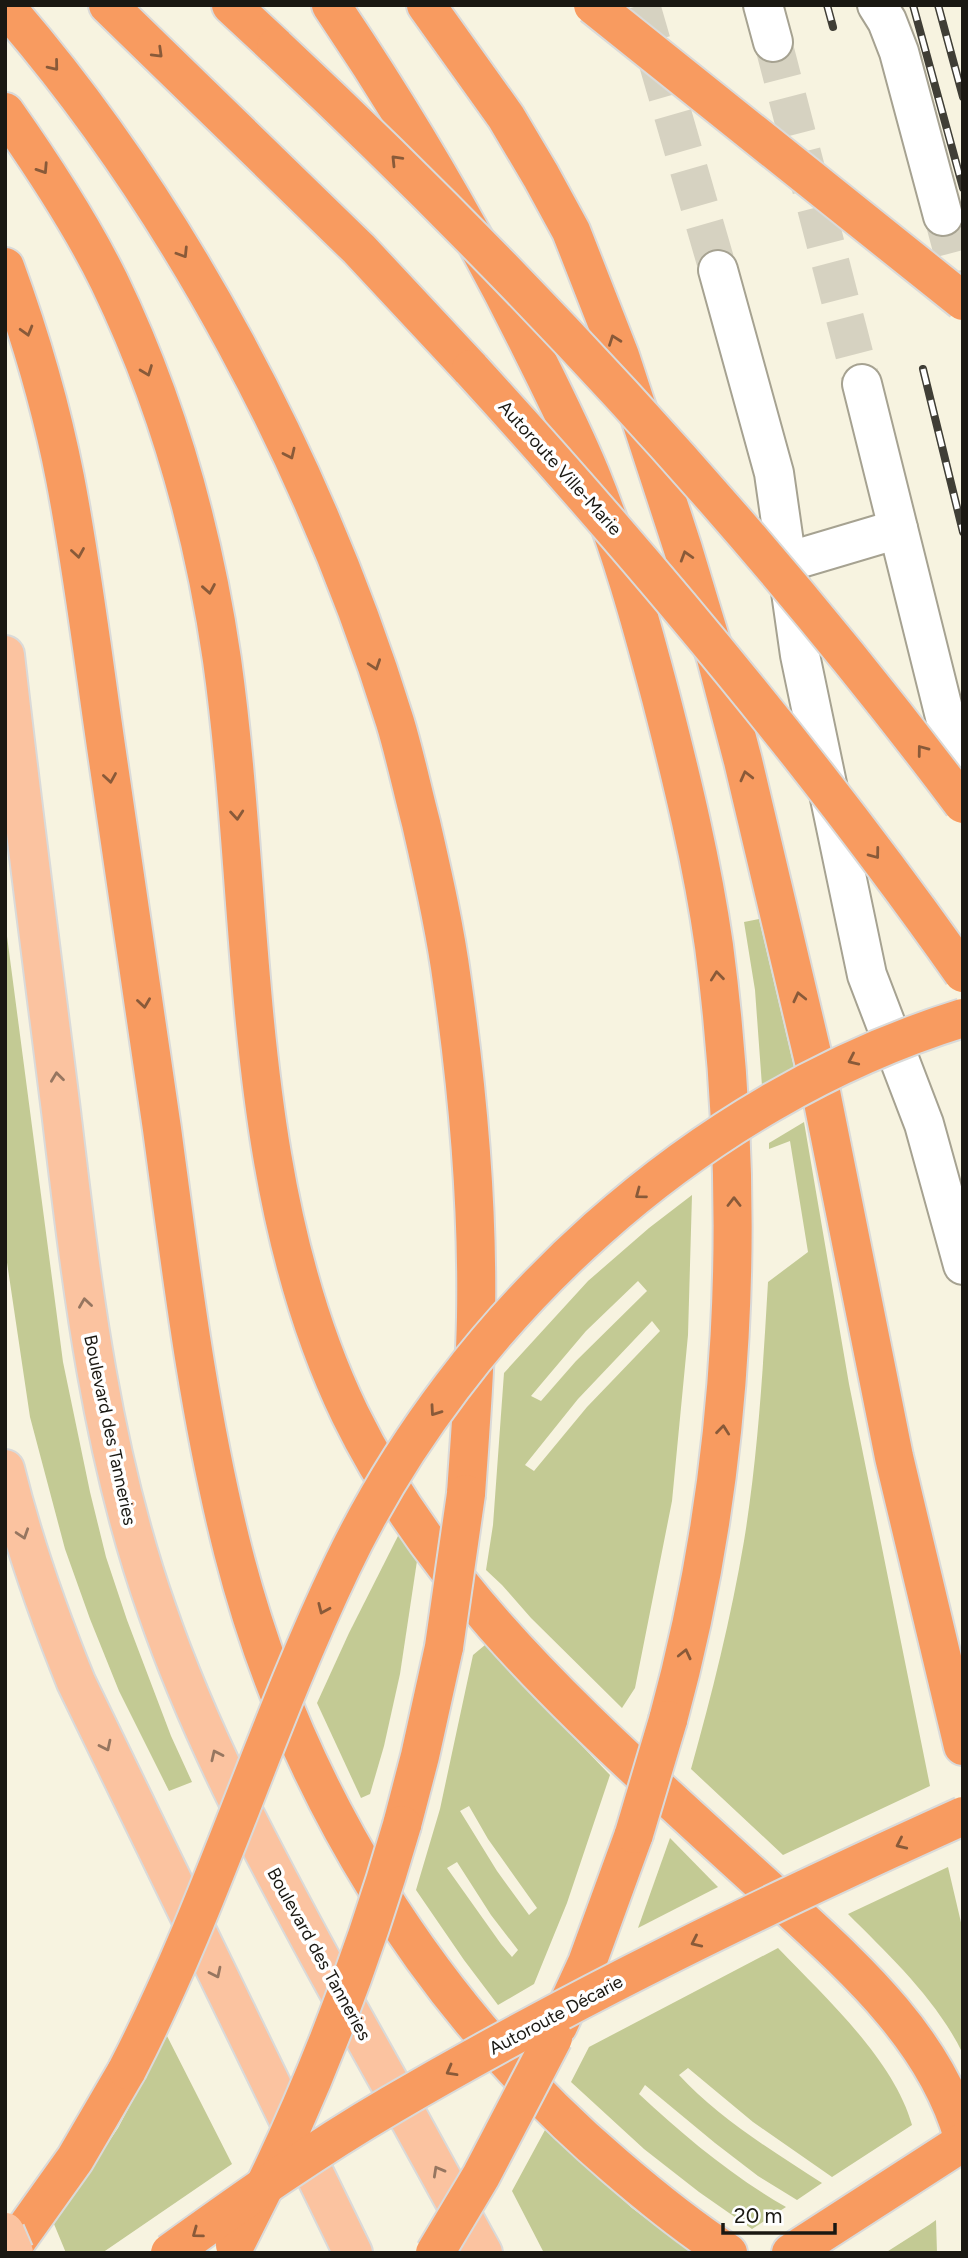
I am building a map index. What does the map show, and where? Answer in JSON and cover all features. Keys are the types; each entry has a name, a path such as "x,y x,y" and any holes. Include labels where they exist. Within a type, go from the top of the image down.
{"highway":[{"name":"Autoroute Ville-Marie","path":"108,5 359,249 621,536 717,651 841,809 963,973"},
{"path":"231,5 383,147 603,374 832,636 963,804"},
{"path":"331,5 399,108 482,249 589,470 615,540 674,749 692,825 712,934 733,1160 734,1252 728,1384 721,1453 701,1582 668,1720 634,1834 587,1963 481,2176 435,2253"},
{"path":"426,5 506,117 571,231 620,356 676,524 716,658 772,881 820,1087 894,1457 963,1746"},
{"path":"593,5 963,301"},
{"path":"5,6 104,132 176,240 238,348 326,534 395,722 427,850 452,977 469,1129 474,1203 476,1316 466,1494 444,1647 402,1825 367,1937 324,2053 290,2133 233,2249"},
{"path":"5,112 44,169 107,276 158,400 192,510 222,657 257,1029 278,1195 312,1318 350,1413 374,1460 423,1536 455,1579 510,1643 623,1757 822,1938 885,2003 930,2064 945,2092 963,2139 791,2253"},
{"path":"5,267 38,368 65,478 204,1419 234,1554 267,1659 294,1733 345,1835 402,1930 436,1977 510,2066 575,2132 667,2209 728,2253"},
{"path":"8,2253 75,2159 154,2018 343,1564 404,1457 460,1376 555,1267 670,1170 790,1092 873,1051 963,1018"},
{"name":"Autoroute Décarie","path":"170,2253 268,2183 388,2107 513,2037 676,1952 850,1867 963,1816"}],"main road":[{"name":"Boulevard des Tanneries","path":"5,655 85,1308 115,1468 133,1538 157,1611 184,1679 263,1852 483,2253"},
{"path":"5,1469 35,1570 76,1682 353,2253"},
{"path":"5,2232 14,2253"}],"lane":[{"path":"763,5 773,42"},
{"path":"877,5 887,21 899,52 943,216"},
{"path":"719,270 774,472 800,655 867,975 925,1124 963,1265"},
{"path":"862,384 963,789"},
{"path":"787,562 898,529"}],"green space":[{"path":"759,919 794,1067 762,1086 755,990 744,922"},
{"path":"5,921 63,1362 106,1557 171,1736 192,1782 169,1791 119,1691 90,1619 65,1549 30,1417 5,1249"},
{"path":"804,1122 849,1384 930,1786 783,1855 691,1769 720,1656 744,1541 756,1444 768,1282 808,1252 790,1141 769,1149 769,1143"},
{"path":"692,1195 688,1335 672,1501 635,1688 622,1708 486,1570 493,1525 504,1373 588,1281","holes":["638,1281 647,1291 576,1361 541,1401 531,1396 586,1331","652,1321 660,1331 587,1407 534,1471 525,1465 578,1399"]},
{"path":"399,1534 417,1561 400,1674 384,1746 370,1794 361,1798 317,1703"},
{"path":"485,1645 610,1775 567,1903 534,1984 498,2005 416,1890 440,1809 473,1655","holes":["469,1806 488,1839 537,1908 529,1915 497,1871 460,1811","457,1862 491,1915 518,1950 512,1957 447,1868"]},
{"path":"670,1838 718,1887 638,1928"},
{"path":"948,1867 963,1931 963,2054 926,1997 848,1914"},
{"path":"778,1948 836,2008 874,2053 903,2101 912,2125 832,2177 753,2122 688,2068 679,2075 728,2119 822,2183 797,2200 758,2176 645,2085 639,2094 673,2125 728,2169 786,2207 752,2229 644,2149 571,2082 589,2047"},
{"path":"167,2036 232,2164 102,2253 66,2253 54,2224 118,2128"},
{"path":"545,2130 632,2208 692,2253 544,2253 512,2191"},
{"path":"936,2220 937,2253 885,2253 929,2225"}],"tunnel":[{"path":"641,5 718,270"},
{"path":"773,42 862,384"},
{"path":"943,216 963,291"}],"railway":[{"path":"827,5 833,27"},
{"path":"913,5 963,188"},
{"path":"938,5 963,97"},
{"path":"923,369 963,532"}]}
